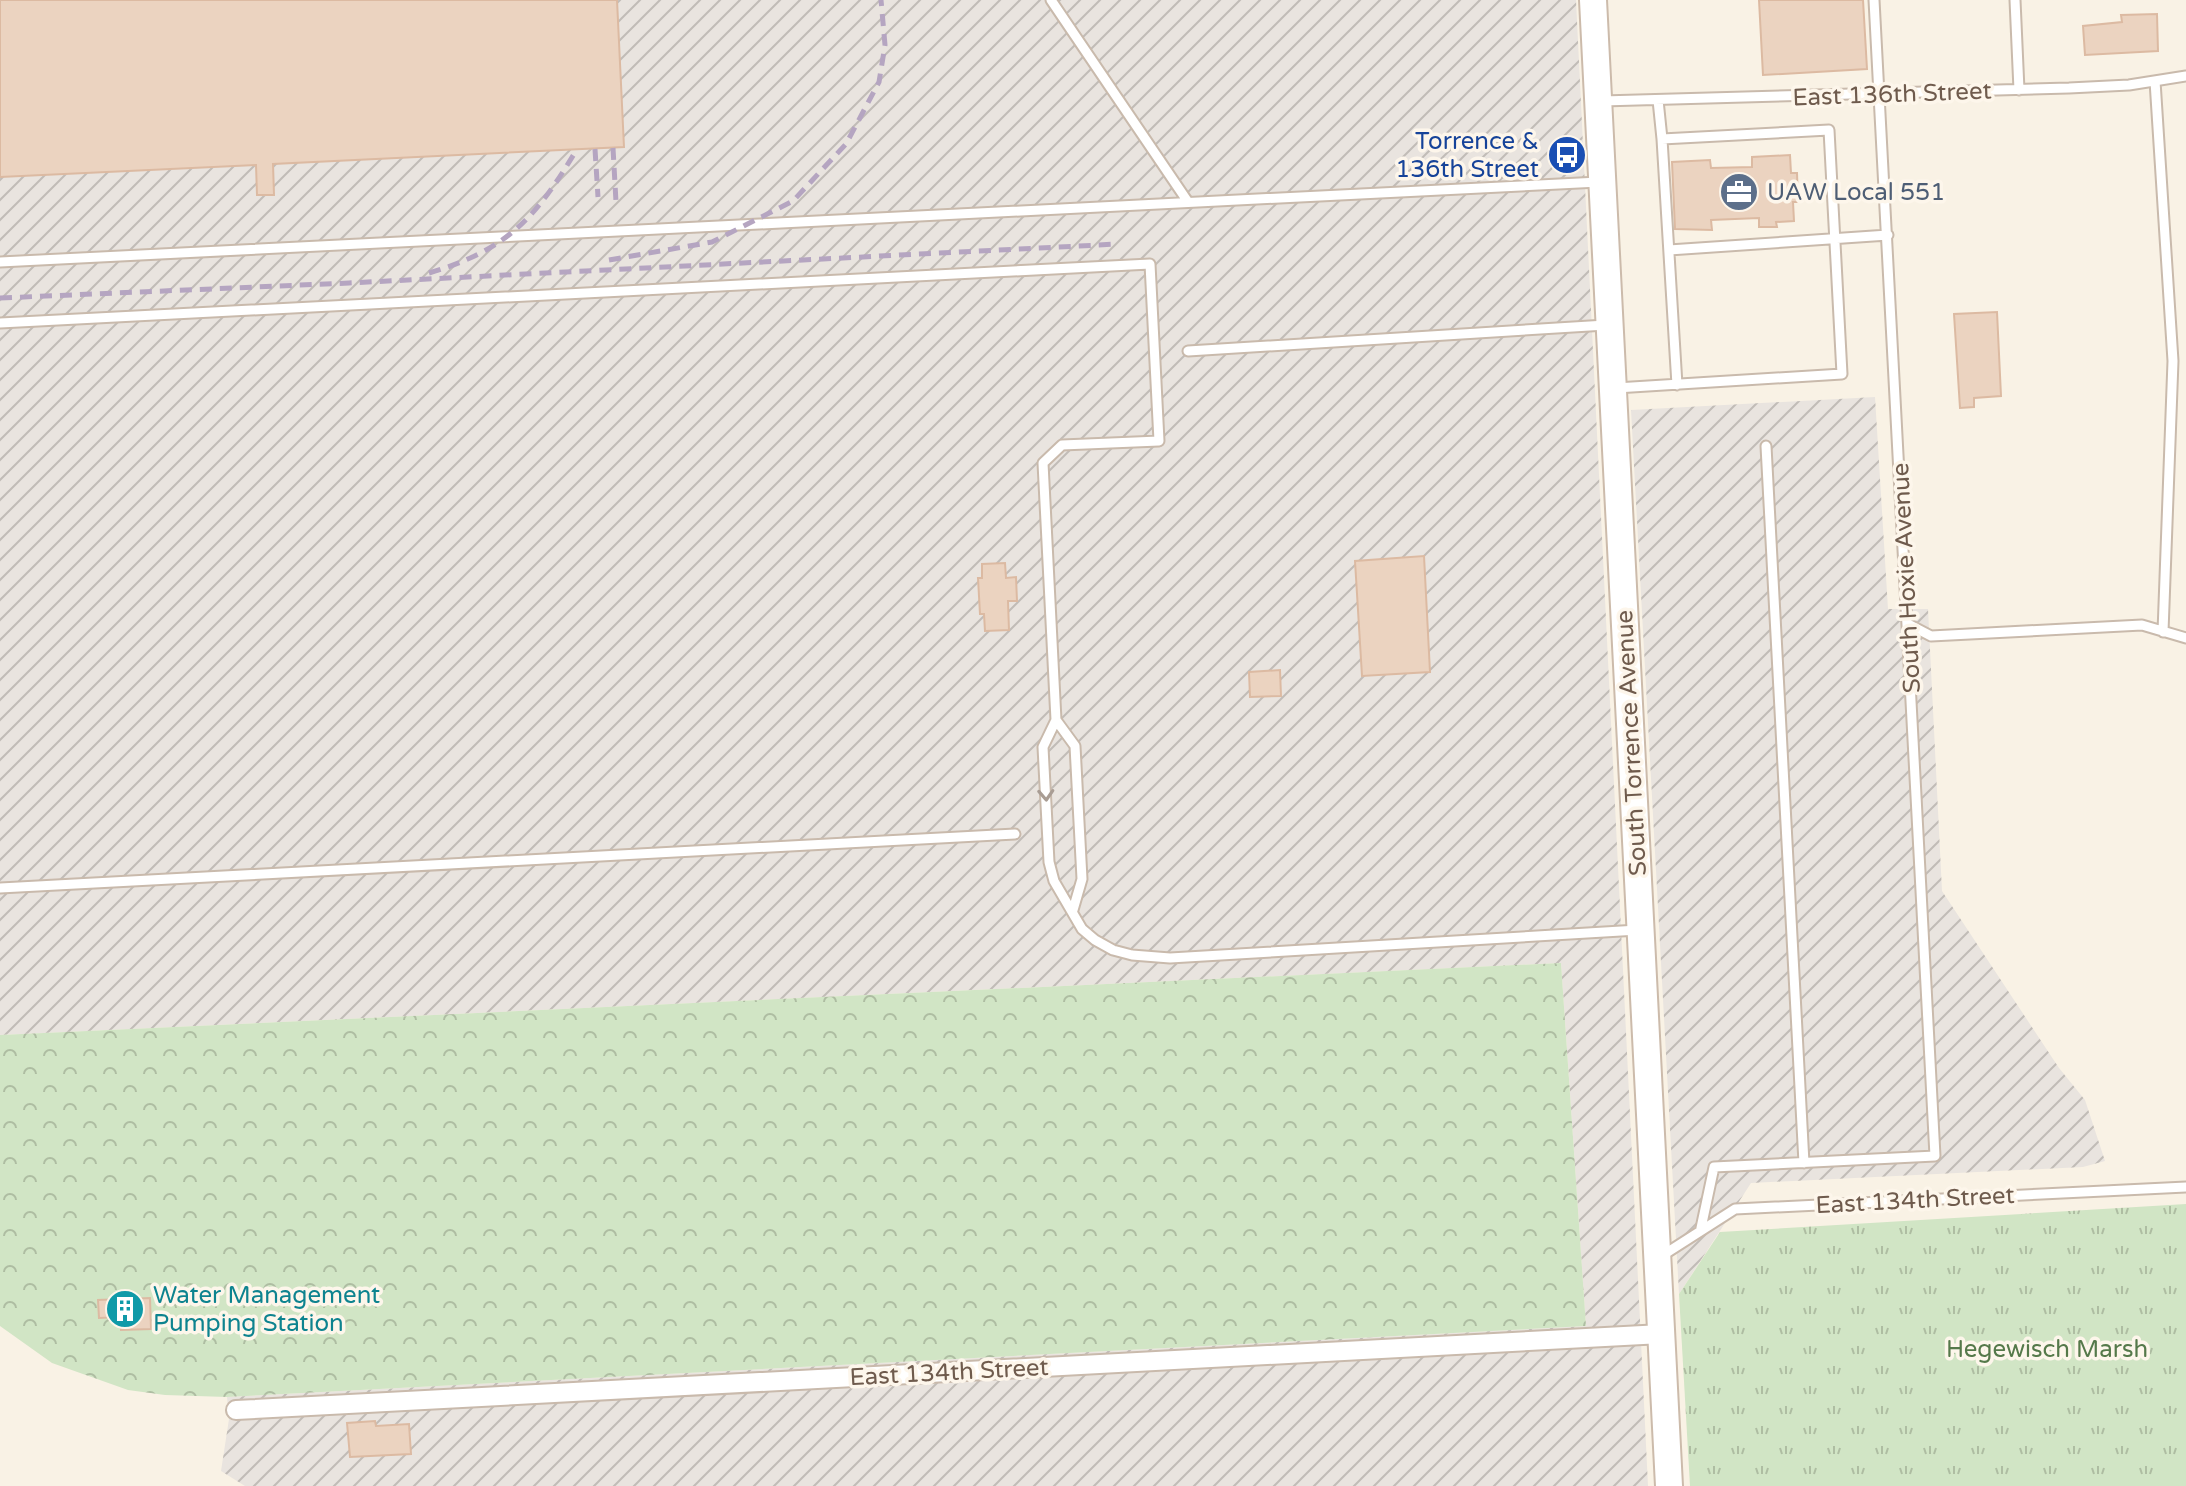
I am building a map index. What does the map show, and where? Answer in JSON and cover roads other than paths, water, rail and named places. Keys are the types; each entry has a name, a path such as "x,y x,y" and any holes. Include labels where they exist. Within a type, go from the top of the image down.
{"main road":[{"name":"South Torrence Avenue","path":"1593,0 1669,1486"}],"street":[{"name":"East 134th Street","path":"236,1410 1662,1334"}],"lane":[{"path":"1051,0 1188,202"},
{"name":"South Hoxie Avenue","path":"1804,1163 1935,1156 1874,0"},
{"path":"2015,0 2019,90"},
{"name":"East 136th Street","path":"1598,101 2019,90 2129,85 2186,76"},
{"path":"2155,81 2173,361 2163,632"},
{"path":"1658,100 1677,385"},
{"path":"1613,388 1842,374 1829,130 1662,139"},
{"path":"0,262 1602,181"},
{"path":"1669,250 1836,241 1888,235"},
{"path":"0,323 1150,264 1159,441 1062,445 1043,463 1056,720 1043,747 1049,862 1054,881 1082,929 1113,950 1150,958 1641,930"},
{"path":"1188,351 1610,325"},
{"path":"1701,1228 1714,1167 1804,1163 1766,446"},
{"path":"1908,624 1931,636 2142,625 2186,638"},
{"path":"1056,720 1075,746 1082,879 1073,910"},
{"path":"0,888 1015,834"},
{"name":"East 134th Street","path":"1658,1258 1735,1209 2186,1187"}],"railway":[{"path":"609,260 712,242 793,201 846,144 879,82 885,45 881,0"},
{"path":"613,148 616,202"},
{"path":"429,273 479,254 517,228 548,194 577,149"},
{"path":"595,149 598,197"},
{"path":"0,298 1118,244"}],"place":[{"name":"Torrence & 136th Street","path":"1567,155"},
{"name":"UAW Local 551","path":"1739,192"},
{"name":"Water Management Pumping Station","path":"125,1309"}],"park label":[{"name":"Hegewisch Marsh","path":"2047,1349"}]}
